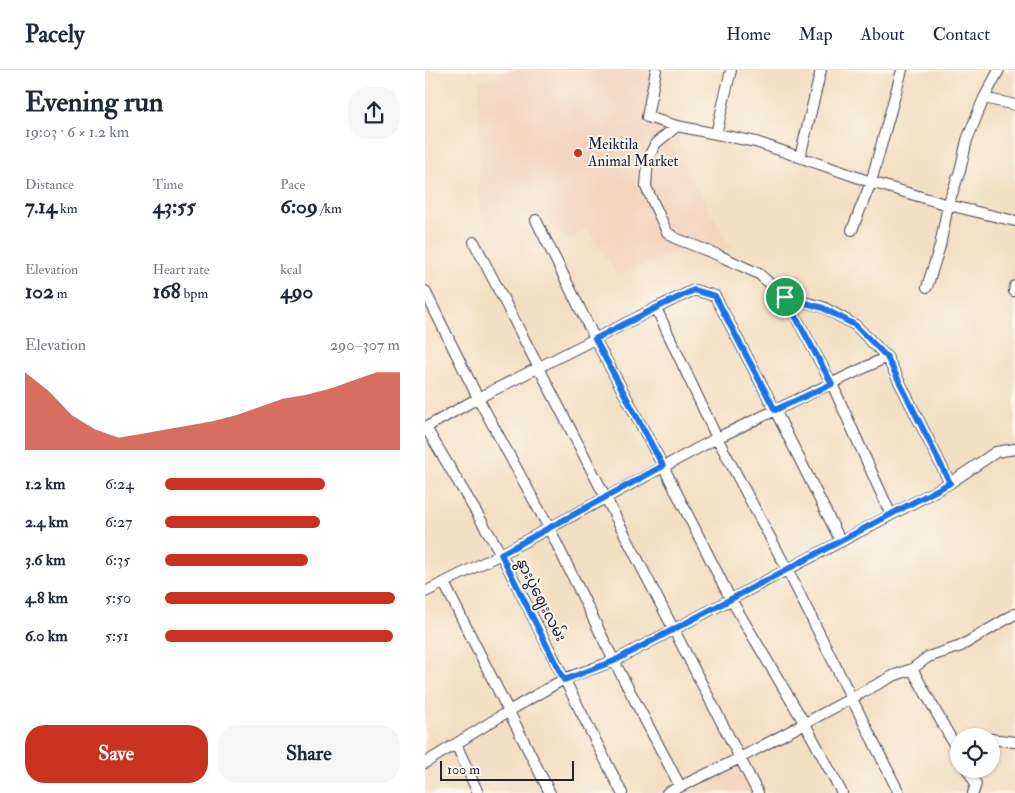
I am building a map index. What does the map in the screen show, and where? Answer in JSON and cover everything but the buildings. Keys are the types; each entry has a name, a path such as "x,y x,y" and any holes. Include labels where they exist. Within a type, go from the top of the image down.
{"street":[{"path":"656,70 647,117 677,126 756,142 871,182 948,205 1015,221"},
{"path":"716,134 731,70"},
{"path":"800,157 821,70"},
{"path":"852,230 871,182 903,70"},
{"path":"927,286 940,246 948,205 960,171 967,140 984,98 999,70"},
{"path":"984,98 1015,105"},
{"path":"677,126 656,143 648,158 646,187 667,232 675,238 719,255 759,274 785,297 832,384 891,515"},
{"path":"536,220 595,339 663,466 730,598 805,724 842,793"},
{"path":"474,242 759,793"},
{"path":"425,427 478,398 694,290 715,296 841,542"},
{"path":"425,292 478,398 549,528 614,661 680,786"},
{"path":"785,297 823,308 855,325 887,357 950,483"},
{"path":"656,308 717,438 787,569 899,793"},
{"path":"425,592 501,554 717,438 887,357"},
{"name":"နွားပွဲဈေးလမ်း","path":"425,427 501,554 622,793"},
{"path":"425,763 507,712 564,680 614,661 730,598 841,542 950,483 996,452 1015,449"},
{"path":"443,583 507,712 550,793"},
{"path":"667,793 740,758 893,676 912,669 928,657 961,646 1015,614"},
{"path":"912,669 950,737"},
{"path":"1000,740 1015,742"},
{"path":"457,744 478,793"},
{"path":"972,778 976,784 973,793"}],"shaded area":[{"name":"Meiktila Animal Market","path":"508,70 655,70 650,108 732,250 684,250 617,275 588,229 569,240 530,211 487,235 479,199 479,82"},
{"path":"740,763 755,793 679,793"}],"place":[{"name":"Meiktila Animal Market","path":"578,153"}],"route":[{"path":"694,290 715,296 775,410 832,384 785,297 823,308 855,325 887,357 950,483 614,661 564,680 501,554 663,466 595,339 694,290"}]}
